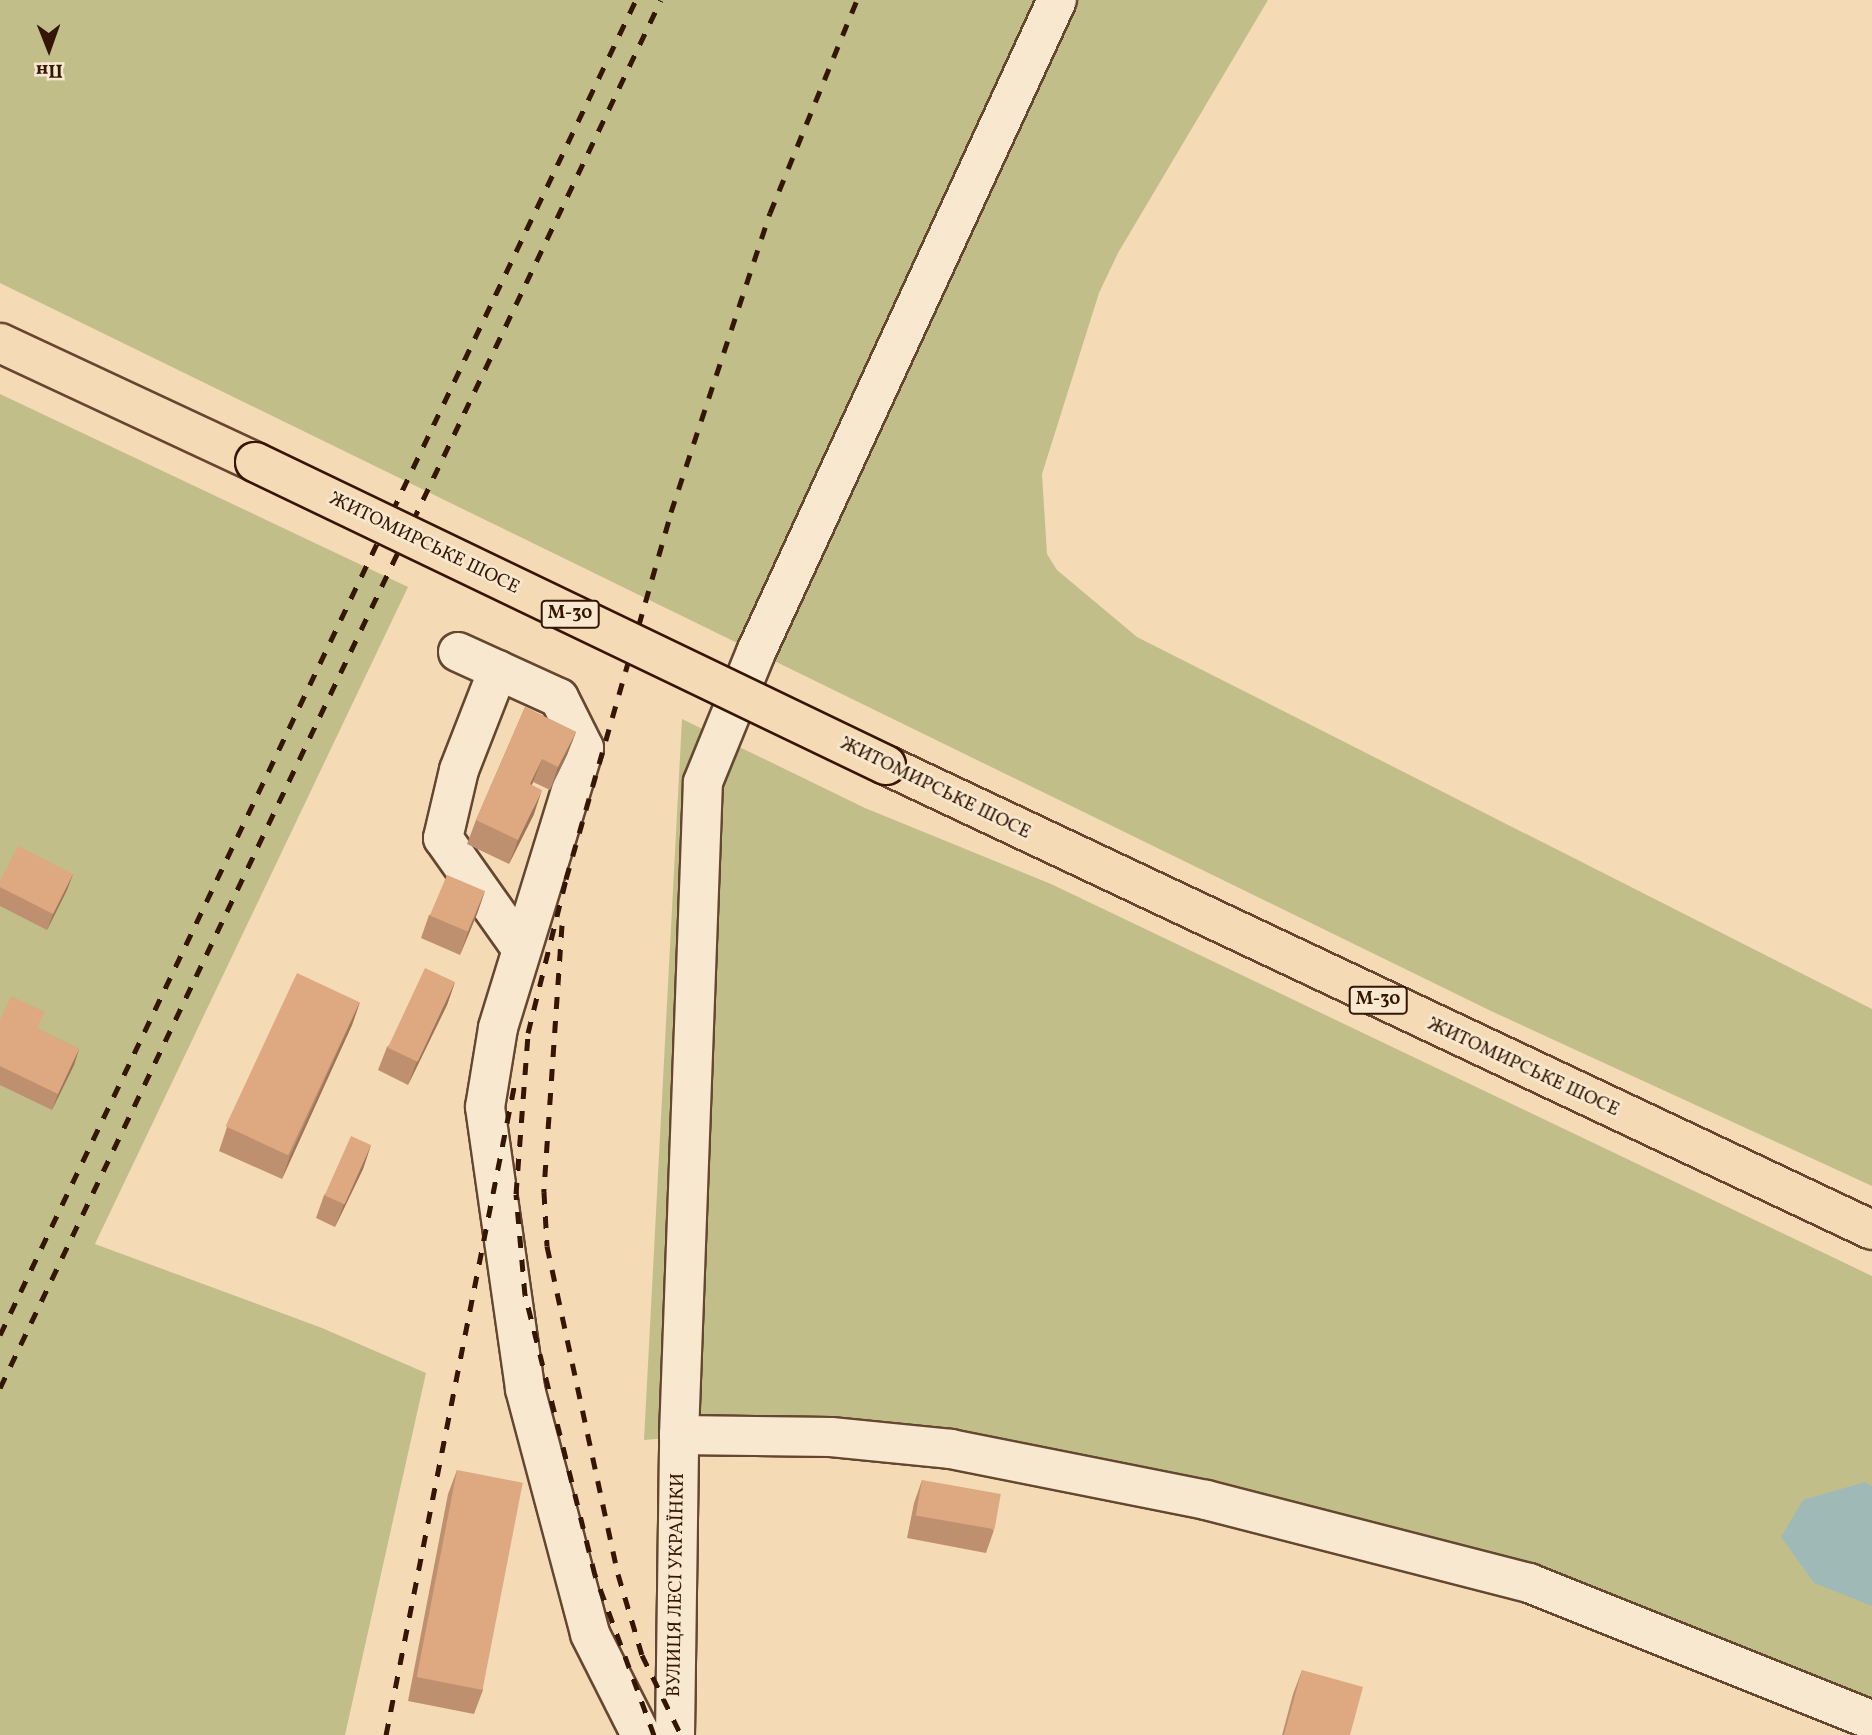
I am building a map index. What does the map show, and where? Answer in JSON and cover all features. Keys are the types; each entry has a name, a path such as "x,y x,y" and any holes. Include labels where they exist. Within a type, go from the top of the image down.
{"highway":[{"name":"ЖИТОМИРСЬКЕ ШОСЕ","path":"0,343 1872,1230"}],"street":[{"name":"ВУЛИЦЯ ЛЕСІ УКРАЇНКИ","path":"675,1735 679,1435 704,782 756,652 1057,0"},
{"path":"458,652 559,698 584,748 498,1028 485,1107 520,1362 590,1634 641,1735"},
{"path":"498,670 459,770 443,838 521,948"},
{"path":"679,1435 831,1437 951,1449 1206,1500 1529,1583 1872,1720"}],"shaded area":[{"path":"0,0 1268,0 1118,253 1099,293 1042,474 1047,554 1057,570 1137,637 1872,1009 1872,1186 1491,1011 0,283"},
{"path":"0,394 408,587 95,1244 322,1328 426,1373 345,1735 0,1735"},
{"path":"682,719 865,808 1051,884 1872,1276 1872,1720 1621,1619 1206,1500 707,1435 644,1440"}],"water":[{"path":"1865,1482 1872,1486 1872,1606 1814,1583 1781,1537 1803,1500"}],"building":[{"path":"525,707 576,732 558,767 542,759 530,784 542,790 518,840 476,820"},
{"path":"18,846 73,874 53,914 0,887 0,881"},
{"path":"447,875 485,891 468,932 430,916"},
{"path":"425,968 455,982 418,1062 388,1048"},
{"path":"297,973 360,1002 288,1155 226,1126"},
{"path":"11,996 45,1012 37,1028 79,1049 58,1094 0,1066 0,1020"},
{"path":"351,1136 371,1145 345,1204 325,1195"},
{"path":"457,1470 523,1483 483,1690 417,1677"},
{"path":"922,1480 1001,1494 995,1529 916,1515"},
{"path":"1302,1670 1363,1687 1350,1735 1284,1735"}],"railway":[{"path":"0,1335 636,0"},
{"path":"0,1388 661,0"},
{"path":"654,1735 595,1575 525,1295 516,1194 528,1033 566,879 671,512 770,213 857,0"},
{"path":"562,925 544,1192 547,1246 618,1574 642,1655 681,1735"},
{"path":"386,1735 516,1077"}]}
